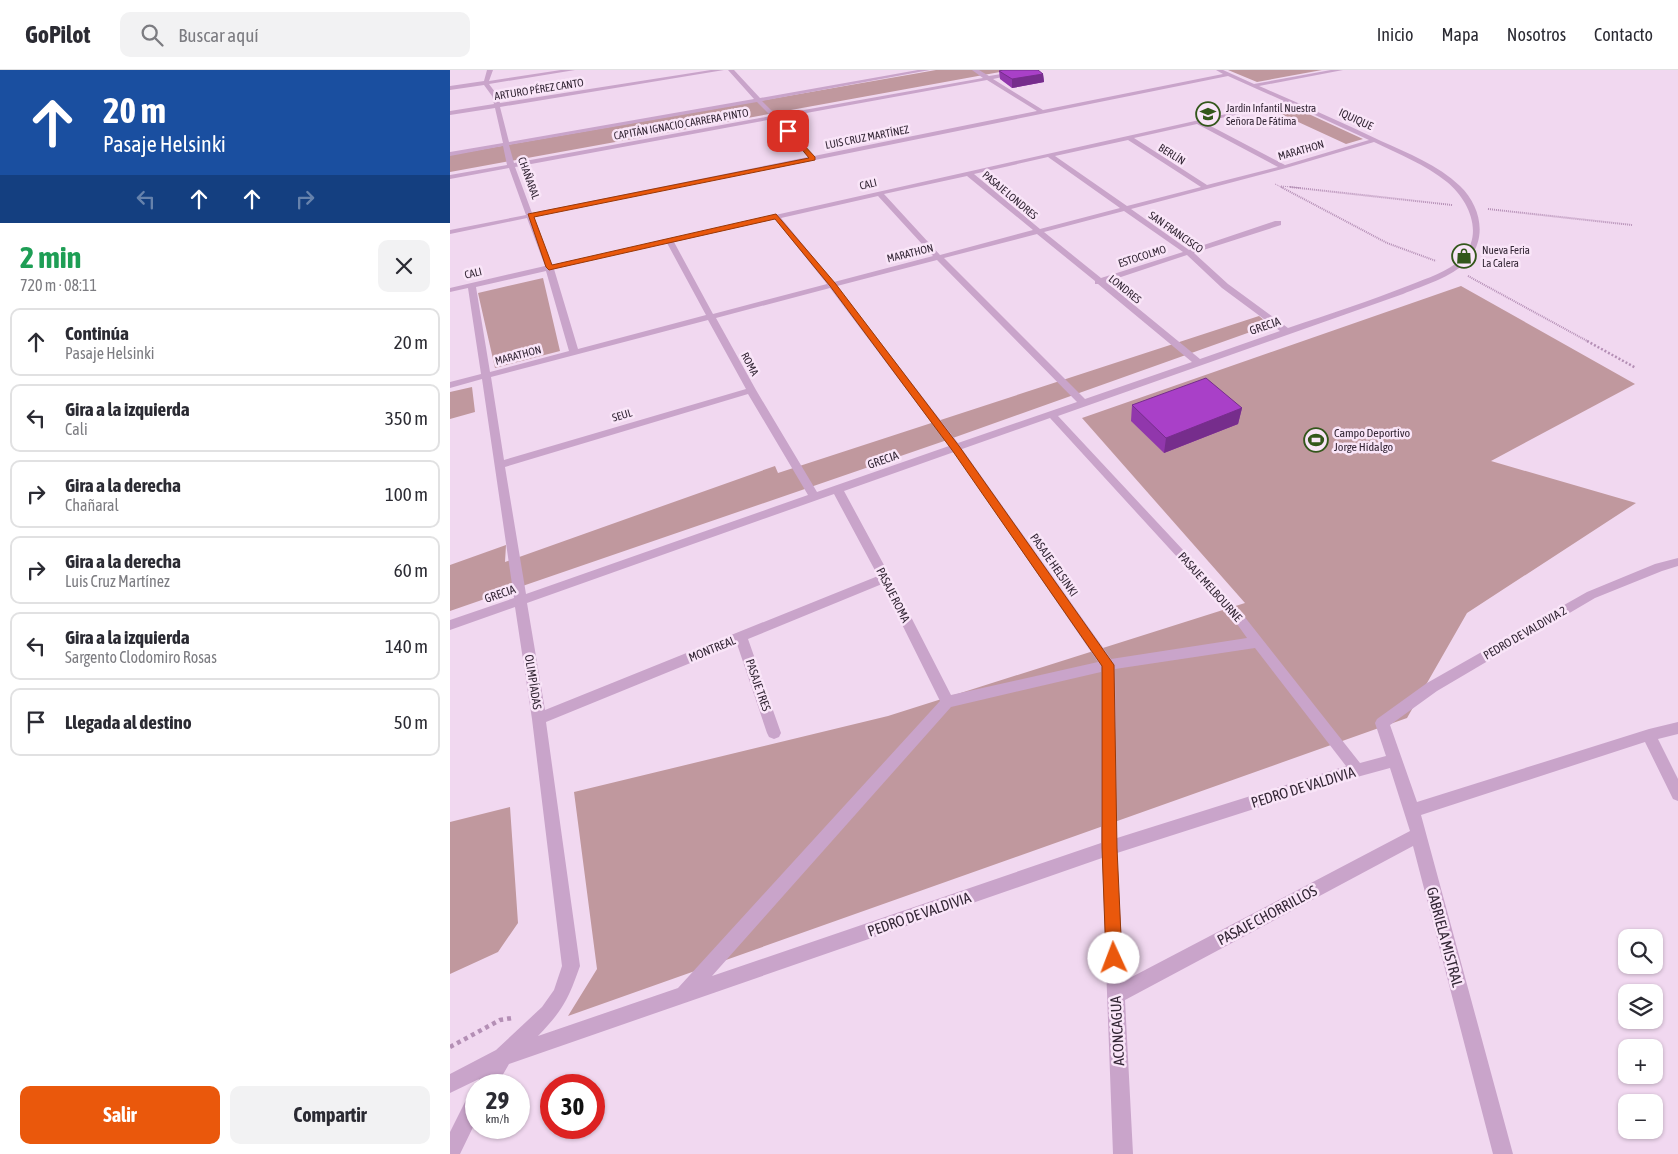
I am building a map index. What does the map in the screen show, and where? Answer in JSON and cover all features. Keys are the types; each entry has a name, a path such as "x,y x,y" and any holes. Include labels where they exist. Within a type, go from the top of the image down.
{"street":[{"path":"486,83 490,70"},
{"path":"450,88 572,70"},
{"name":"ARTURO PÉREZ CANTO","path":"450,113 721,70"},
{"path":"731,70 813,158"},
{"name":"CAPITÁN IGNACIO CARRERA PINTO","path":"450,154 927,70"},
{"path":"975,70 1042,112"},
{"name":"CAPITÁN IGNACIO CARRERA PINTO","path":"450,177 1033,70"},
{"name":"IQUIQUE","path":"1220,70 1373,139 1440,174 1459,189 1473,207 1478,228 1476,242 1464,260 1436,277 1324,319"},
{"path":"1255,86 1340,70"},
{"name":"LUIS CRUZ MARTÍNEZ","path":"450,232 1229,74"},
{"name":"CHAÑARAL","path":"486,83 492,90 505,145 549,267 574,352"},
{"name":"CALI","path":"450,290 1291,101"},
{"path":"1198,122 1284,167"},
{"name":"BERLÍN","path":"1128,137 1206,187"},
{"name":"MARATHON","path":"450,385 1284,167 1370,142 1373,139"},
{"name":"SAN FRANCISCO","path":"1049,155 1123,209 1188,252 1225,286 1287,332"},
{"name":"PASAJE LONDRES","path":"968,173 1039,232"},
{"path":"879,193 938,258 1084,403"},
{"name":"PASAJE HELSINKI","path":"776,216 832,285 956,448 1108,665"},
{"name":"ESTOCOLMO","path":"1098,282 1278,224"},
{"name":"LONDRES","path":"1039,232 1199,363"},
{"name":"ROMA","path":"669,240 751,390 814,497"},
{"name":"OLIMPÍADAS","path":"472,285 539,719 571,966 561,995 548,1013 503,1057"},
{"name":"GRECIA","path":"450,625 1324,319"},
{"name":"SEUL","path":"500,465 751,390"},
{"name":"PASAJE MELBOURNE","path":"1051,414 1236,614 1357,770"},
{"name":"PASAJE ROMA","path":"837,489 948,702"},
{"name":"PEDRO DE VALDIVIA 2","path":"1382,723 1432,687 1591,595 1659,567 1678,562"},
{"name":"MONTREAL","path":"539,719 885,578"},
{"name":"PASAJE TRES","path":"741,637 774,733"},
{"path":"684,995 948,702 1108,665 1257,642"},
{"path":"1108,665 1109,848"},
{"name":"GABRIELA MISTRAL","path":"1382,723 1412,811 1503,1154"},
{"path":"1412,811 1649,735 1678,728"},
{"path":"1649,735 1678,794"},
{"name":"PEDRO DE VALDIVIA","path":"450,1084 503,1057 1109,848 1394,760"},
{"name":"PASAJE CHORRILLOS","path":"1116,995 1418,835"},
{"name":"ACONCAGUA","path":"1109,848 1123,1154"},
{"path":"493,1074 503,1057"},
{"path":"450,1153 465,1123"}],"path":[{"path":"450,1047 500,1020 548,1013"}],"shaded area":[{"path":"936,70 1011,70 450,172 450,155"},
{"path":"1228,70 1322,70 1257,82"},
{"path":"1287,104 1363,139 1346,144 1270,109"},
{"path":"543,278 560,351 495,368 478,293"},
{"path":"1461,286 1635,384 1491,461 1636,503 1467,613 1407,718 568,1016 597,969 574,792 888,716 1245,603 1082,418"},
{"path":"1259,316 1270,325 950,439 450,611 450,565 506,545 505,562 775,466 778,473"},
{"path":"472,387 475,412 450,419 450,392"},
{"path":"510,807 518,923 498,952 450,974 450,822"}],"building":[{"path":"1038,70 1043,74 1012,79 999,71"},
{"path":"1206,378 1242,408 1166,438 1132,405"}],"place":[{"name":"Jardín Infantil Nuestra Señora De Fátima","path":"1208,114"},
{"name":"Nueva Feria La Calera","path":"1464,256"},
{"name":"Campo Deportivo Jorge Hidalgo","path":"1316,440"}],"route":[{"path":"788,131 813,158 530,216 549,267 776,216 832,285 956,448 1108,665 1109,848 1114,958"}]}
